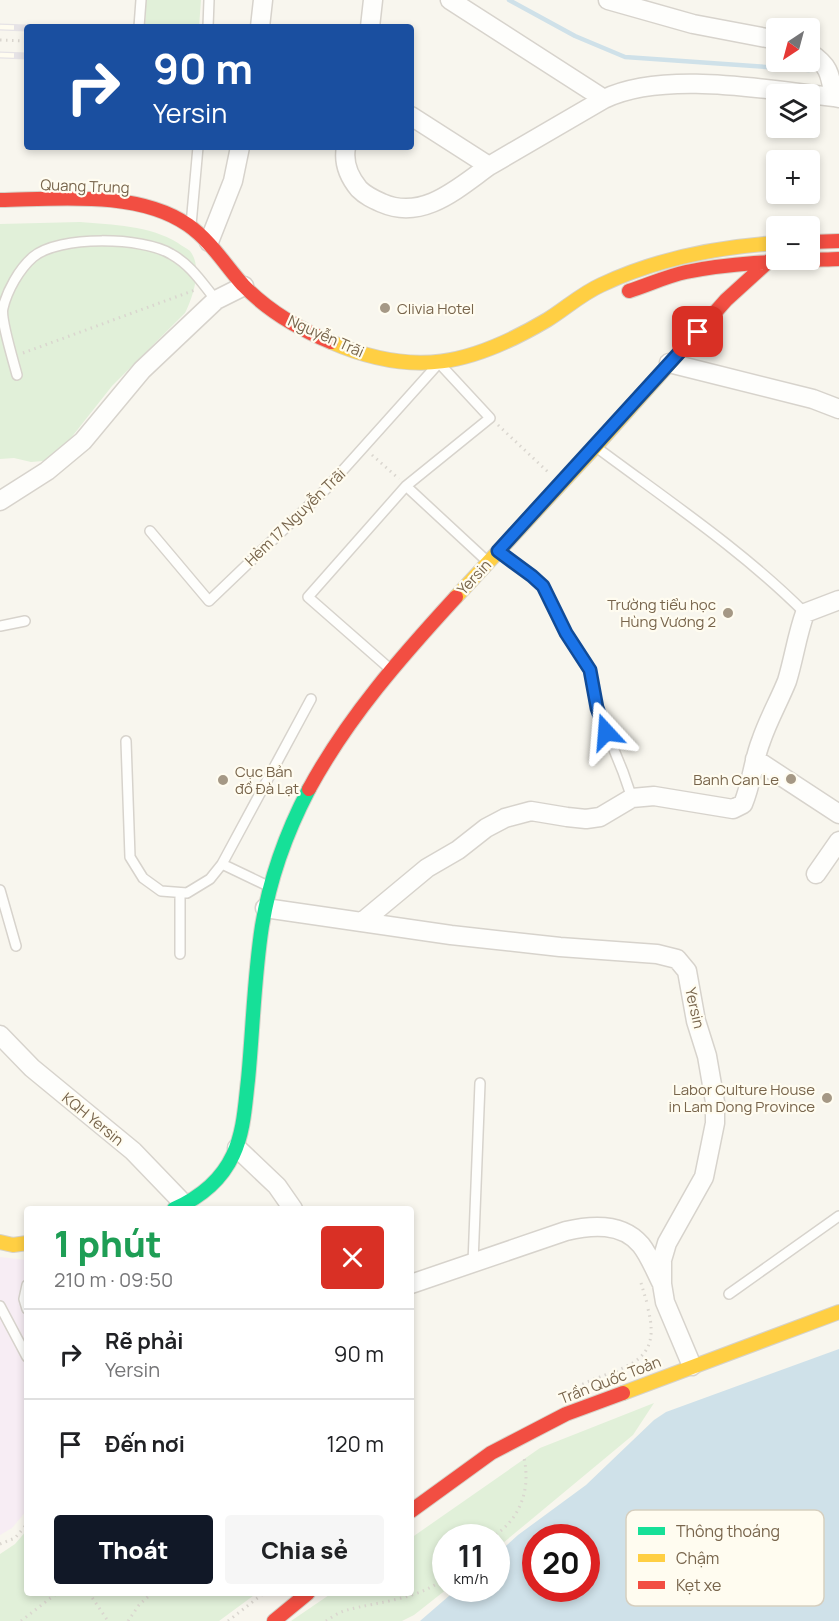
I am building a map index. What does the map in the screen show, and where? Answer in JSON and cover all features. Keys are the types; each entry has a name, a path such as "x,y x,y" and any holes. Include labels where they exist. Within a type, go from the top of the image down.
{"main road":[{"name":"Quang Trung","path":"0,200 130,202 161,211 191,227 209,242 244,286"},
{"path":"820,242 839,241"},
{"name":"Nguyễn Trãi","path":"244,286 266,306 297,326 364,355 410,364 439,363 491,347 556,315 593,290 615,279 672,259 704,251 766,244"},
{"path":"820,259 839,259"},
{"path":"619,295 684,273 766,260"},
{"name":"Yersin","path":"182,1206 210,1187 237,1148 244,1111 260,947 270,887 282,844 307,792 333,747 390,669 595,447 726,300 766,265"},
{"name":"Nguyễn Trãi","path":"556,315 596,302"},
{"path":"0,1242 13,1245 24,1243"},
{"name":"Trần Quốc Toản","path":"414,1510 491,1453 566,1414 839,1312"},
{"path":"274,1621 304,1596"}],"street":[{"path":"260,24 262,0"},
{"path":"370,24 373,0"},
{"path":"450,0 604,99"},
{"path":"608,0 693,24 766,38"},
{"path":"346,150 349,177 366,196 390,206 413,209 440,201 489,166 615,93 655,85 704,84 836,98 830,71 820,59"},
{"path":"414,118 489,166"},
{"path":"209,242 233,181 239,150"},
{"path":"0,501 47,471 83,441 141,370 210,293 244,286"},
{"path":"669,363 813,399 839,409"},
{"path":"362,922 427,868 458,850 486,828 506,818 531,811 577,818 600,817 632,798 654,796 732,809 743,804 749,790 761,739 780,701 793,662 798,633 805,613 839,600"},
{"path":"755,759 839,814"},
{"path":"816,874 839,841"},
{"name":"Yersin","path":"265,908 560,947 657,954 677,959 687,971 715,1102 715,1123 704,1177 667,1243 662,1260 664,1302 692,1366"},
{"name":"KQH Yersin","path":"0,1035 32,1068 133,1151 179,1206"},
{"path":"237,1148 277,1186 290,1206"},
{"name":"Yersin","path":"414,1283 566,1231 585,1226 603,1226 625,1233 640,1244 662,1284"}],"lane":[{"path":"139,24 141,0"},
{"path":"208,24 209,0"},
{"path":"191,227 198,150"},
{"path":"17,375 2,310 14,281 34,256 62,244 97,240 134,243 170,253 190,268 210,293"},
{"path":"390,669 308,597 406,486 490,418 439,363"},
{"name":"Hẻm 17 Nguyễn Trãi","path":"150,531 208,601 326,489 439,363"},
{"path":"595,447 724,542 775,583 805,613"},
{"path":"406,486 488,562"},
{"path":"498,551 543,586 566,633 590,670 597,708 632,798"},
{"path":"0,626 26,621"},
{"path":"126,741 130,857 143,878 161,891 187,893 210,879 222,864 311,699"},
{"path":"222,864 270,887"},
{"path":"0,890 16,946"},
{"path":"180,892 180,954"},
{"path":"473,1263 480,1083"},
{"path":"729,1294 839,1216"},
{"path":"0,1306 24,1351"},
{"path":"7,1318 24,1309"}],"path":[{"path":"0,40 24,41"},
{"path":"13,357 210,293"},
{"path":"490,418 561,484"},
{"path":"364,447 406,486"},
{"path":"588,1381 632,1364 644,1356 649,1347 651,1321 639,1275"},
{"path":"507,1524 515,1517 523,1501 527,1474 524,1458"},
{"path":"0,1544 15,1538 24,1528"},
{"path":"414,1593 432,1585"},
{"path":"21,1621 53,1596"},
{"path":"90,1596 108,1621"},
{"path":"128,1621 149,1596"},
{"path":"228,1621 260,1596"},
{"path":"326,1621 344,1610 408,1596"}],"shaded area":[{"path":"0,1257 24,1260 24,1514 12,1528 0,1535"},
{"path":"839,1349 839,1621 420,1621 442,1602 510,1602 510,1542 522,1532 522,1602 600,1602 600,1524 533,1524 586,1485 654,1420 666,1412"}],"green space":[{"path":"146,0 201,0 199,24 145,24"},
{"path":"80,222 143,229 167,237 189,250 196,265 191,299 185,313 112,386 67,443 43,461 0,459 0,224"},
{"path":"654,1403 633,1435 526,1524 522,1524 522,1527 510,1537 510,1524 432,1524 432,1601 414,1615 402,1621 291,1621 328,1596 414,1596 414,1536 540,1448"},
{"path":"24,1534 24,1596 253,1596 219,1621 0,1621 0,1554 15,1544"}],"waterway":[{"path":"509,0 575,36 625,57 766,67"}],"railway":[{"path":"0,27 24,28"},
{"path":"0,55 24,56"}],"traffic: fast":[{"path":"180,1206 192,1200 216,1181 237,1146 245,1109 257,964 265,908 280,856 309,789"}],"traffic: slow":[{"path":"331,342 389,360 416,363 467,356 519,335 547,320 594,289 643,268 709,251 766,244"},
{"path":"456,597 681,351"},
{"path":"0,1242 13,1245 24,1243"},
{"path":"623,1393 839,1312"}],"traffic: jam":[{"path":"0,200 72,198 122,201 168,214 188,225 204,238 243,285 262,303 295,325 331,342"},
{"path":"820,242 839,241"},
{"path":"629,291 686,272 724,266 839,259"},
{"path":"681,351 726,300 766,264"},
{"path":"309,789 341,737 376,688 456,597"},
{"path":"414,1509 491,1453 566,1414 623,1393"},
{"path":"274,1621 304,1596"}],"place":[{"name":"Clivia Hotel","path":"385,308"},
{"name":"Trường tiểu học Hùng Vương 2","path":"728,613"},
{"name":"Banh Can Le","path":"791,779"},
{"name":"Cục Bản đồ Đà Lạt","path":"223,780"},
{"name":"Labor Culture House in Lam Dong Province","path":"827,1098"}],"route":[{"path":"606,732 597,708 590,670 566,633 543,586 498,551 698,332"}]}
